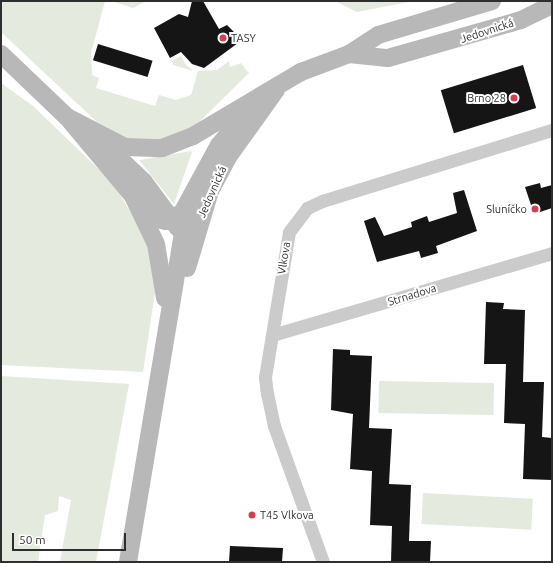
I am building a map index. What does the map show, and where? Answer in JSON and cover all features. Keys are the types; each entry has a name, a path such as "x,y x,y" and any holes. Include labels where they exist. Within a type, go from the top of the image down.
{"main road":[{"name":"Jedovnická","path":"67,117 125,147 152,149 193,136 280,84 324,62 349,54 378,35 492,1"},
{"name":"Jedovnická","path":"349,54 388,58 521,20 552,5"},
{"path":"1,54 67,117 133,196 157,219 173,219"},
{"name":"Jedovnická","path":"128,562 180,254 181,236 187,209 230,130 280,84"},
{"name":"Jedovnická","path":"166,337 210,191 228,157 280,84"},
{"path":"67,117 122,157 173,219 181,236"},
{"path":"133,196 158,253 164,277 166,337"},
{"name":"Jedovnická","path":"173,219 187,209"}],"street":[{"name":"Vlkova","path":"323,562 266,394 265,377 288,232 307,208 552,130"},
{"name":"Strnadova","path":"272,335 552,253"}],"shaded area":[{"path":"1,1 105,1 91,53 92,75 99,78 96,88 155,106 159,95 176,100 191,95 198,71 217,70 229,61 230,67 241,63 249,73 193,128 168,140 135,142 97,122 1,32"},
{"path":"111,1 146,1 133,8"},
{"path":"335,1 414,1 357,12"},
{"path":"181,56 186,65 194,71 173,65 172,61"},
{"path":"1,83 33,106 113,183 150,244 157,279 143,372 1,365"},
{"path":"192,152 174,204 139,160"},
{"path":"1,376 129,384 96,562 60,562 71,500 59,496 58,511 45,515 38,562 1,562"},
{"path":"379,381 494,383 493,415 378,413"},
{"path":"423,493 533,499 531,530 421,524"}],"building":[{"path":"192,1 203,1 219,29 227,25 242,40 204,68 192,64 181,52 170,58 154,28 179,14 188,17"},
{"path":"98,44 153,61 148,77 93,60"},
{"path":"523,65 536,108 454,133 441,90"},
{"path":"540,183 541,188 552,185 552,208 534,214 525,187"},
{"path":"464,190 477,231 436,246 438,253 421,258 419,251 377,262 364,221 375,217 384,236 412,227 411,222 427,216 429,222 457,213 453,193"},
{"path":"486,302 504,303 503,309 525,310 523,382 544,382 542,437 552,438 552,480 523,479 525,424 504,423 506,364 484,364"},
{"path":"333,349 350,350 350,355 372,356 369,428 392,429 389,484 411,485 409,541 431,541 430,562 391,562 392,526 370,525 372,471 350,469 353,414 331,410"},
{"path":"230,546 283,548 282,562 229,562"}],"place":[{"name":"TASY","path":"223,38"},
{"name":"Brno 28","path":"514,98"},
{"name":"Sluníčko","path":"535,209"},
{"name":"T45 Vlkova","path":"252,515"}]}
